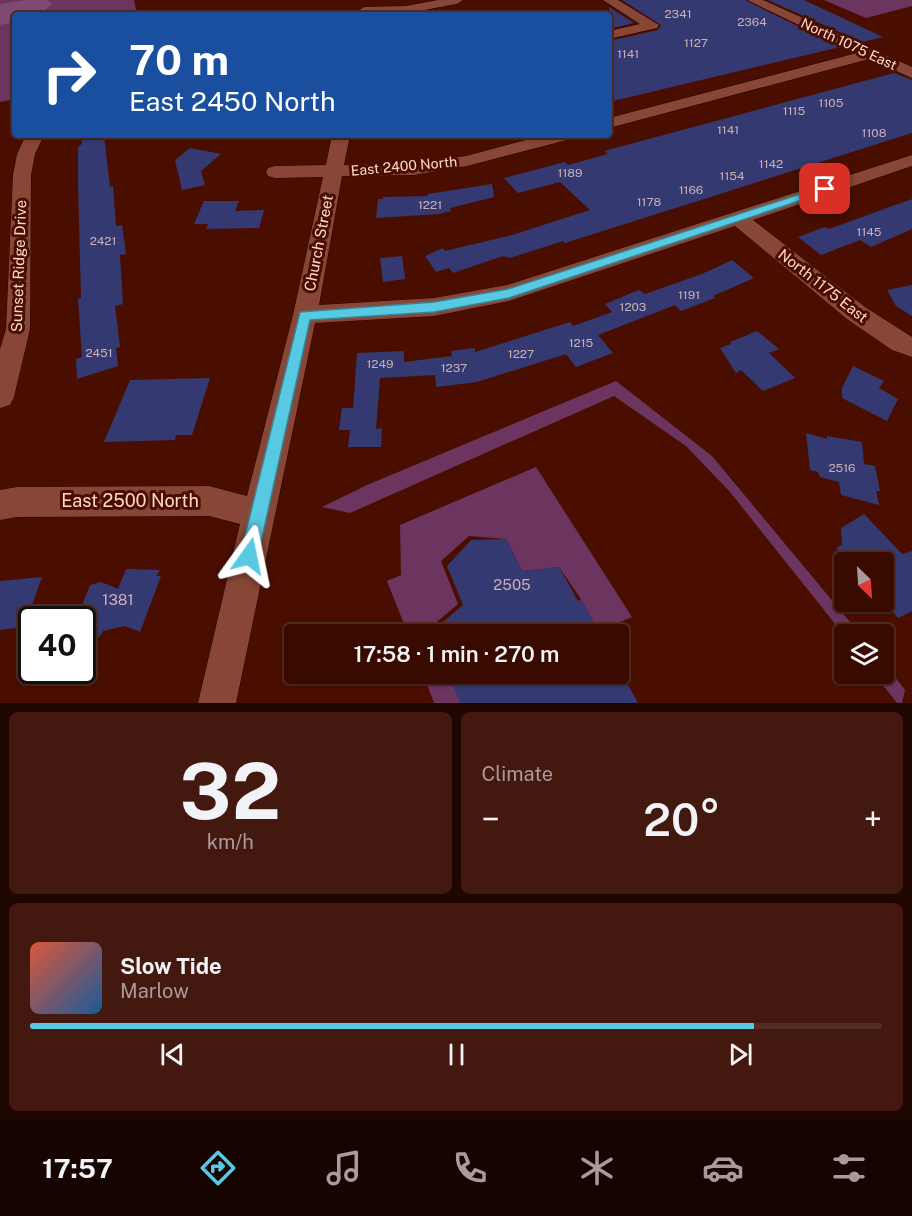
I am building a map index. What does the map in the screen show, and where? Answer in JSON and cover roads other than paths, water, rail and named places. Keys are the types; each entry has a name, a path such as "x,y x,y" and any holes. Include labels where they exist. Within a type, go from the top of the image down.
{"street":[{"path":"365,9 406,10 443,5 457,0"},
{"path":"609,0 652,25 612,34"},
{"name":"North 1075 East","path":"753,0 912,73"},
{"path":"612,122 871,54"},
{"name":"Sunset Ridge Drive","path":"0,397 18,329 12,177 34,138"},
{"name":"Church Street","path":"217,703 258,514 305,315 340,138"},
{"name":"East 2400 North","path":"275,172 414,168 467,161 554,138"},
{"path":"305,315 434,307 509,293 912,160"},
{"name":"North 1175 East","path":"738,218 856,313 901,343 912,347"},
{"name":"East 2500 North","path":"0,505 17,502 209,501 258,514"}]}
